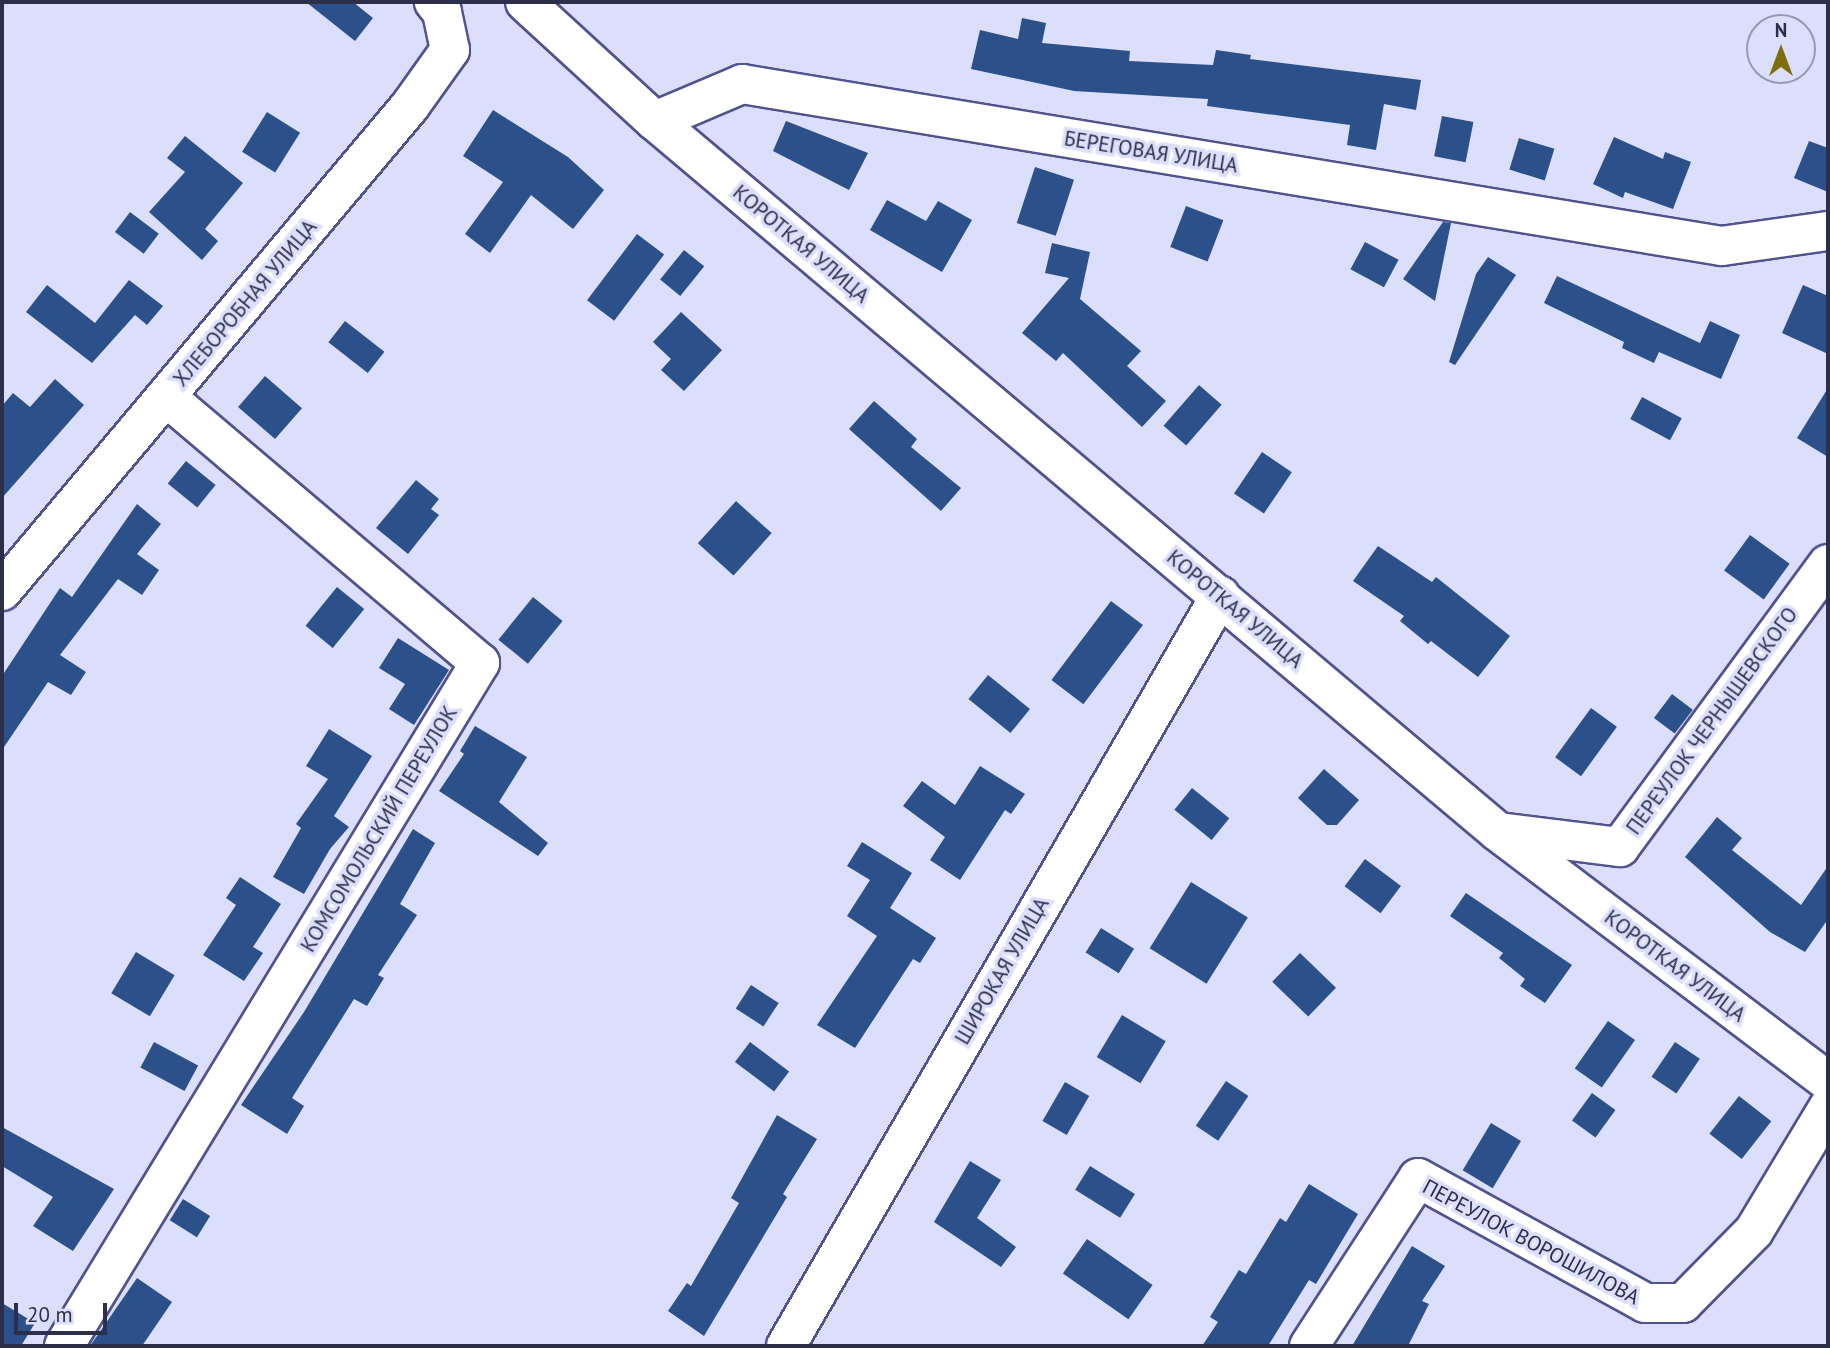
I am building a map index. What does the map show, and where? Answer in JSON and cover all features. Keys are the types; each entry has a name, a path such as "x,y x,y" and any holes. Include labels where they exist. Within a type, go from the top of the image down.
{"street":[{"name":"ХЛЕБОРОБНАЯ УЛИЦА","path":"2,591 410,106 450,50 442,12 434,2"},
{"path":"525,2 655,121"},
{"name":"БЕРЕГОВАЯ УЛИЦА","path":"655,121 742,84 1722,246 1828,231"},
{"name":"КОРОТКАЯ УЛИЦА","path":"655,121 1497,831 1828,1081"},
{"name":"КОМСОМОЛЬСКИЙ ПЕРЕУЛОК","path":"64,1346 480,663 166,397"},
{"name":"ПЕРЕУЛОК ЧЕРНЫШЕВСКОГО","path":"1497,831 1620,846 1828,564"},
{"name":"ШИРОКАЯ УЛИЦА","path":"786,1346 1220,596"},
{"name":"ПЕРЕУЛОК ВОРОШИЛОВА","path":"1308,1346 1418,1178 1645,1303 1683,1303 1754,1231 1828,1108"}],"building":[{"path":"306,2 353,2 373,18 355,41"},
{"path":"1022,18 1046,23 1042,43 1130,51 1129,61 1213,65 1216,50 1251,55 1250,59 1421,80 1416,110 1384,104 1376,150 1347,145 1350,125 1207,106 1208,99 1074,91 971,69 980,30 1018,39"},
{"path":"493,110 568,157 604,190 573,229 531,195 490,253 465,234 503,182 463,156"},
{"path":"267,112 300,133 275,173 242,152"},
{"path":"1442,116 1473,122 1466,162 1434,156"},
{"path":"786,121 868,153 849,190 773,151"},
{"path":"185,136 243,183 205,229 218,241 202,260 149,212 185,172 167,158"},
{"path":"1614,137 1663,159 1665,152 1691,162 1673,209 1625,192 1623,198 1593,184"},
{"path":"1519,138 1554,149 1545,180 1509,170"},
{"path":"1809,141 1828,148 1828,192 1794,178"},
{"path":"1035,167 1074,180 1056,236 1017,223"},
{"path":"887,200 926,221 938,201 972,220 942,272 870,230"},
{"path":"1186,206 1223,220 1208,261 1170,247"},
{"path":"130,212 159,234 144,254 115,232"},
{"path":"1443,222 1451,223 1435,301 1403,279"},
{"path":"637,234 664,254 614,321 587,300"},
{"path":"1365,242 1399,260 1384,287 1350,269"},
{"path":"1052,243 1090,252 1080,299 1141,351 1127,366 1166,401 1142,427 1063,353 1056,361 1022,333 1069,278 1045,273"},
{"path":"684,250 704,266 680,296 660,280"},
{"path":"1488,257 1516,275 1455,365 1449,362 1476,274"},
{"path":"1557,276 1700,343 1710,321 1740,335 1721,379 1659,352 1654,363 1622,348 1624,342 1544,303"},
{"path":"129,280 163,306 147,325 135,315 92,363 26,312 47,285 95,323"},
{"path":"1803,285 1828,296 1828,354 1782,333"},
{"path":"681,312 722,350 684,391 661,370 671,359 653,342"},
{"path":"345,321 384,352 368,373 328,342"},
{"path":"265,376 302,408 275,439 238,407"},
{"path":"55,379 84,405 2,498 2,406 13,393 30,407"},
{"path":"1199,385 1222,405 1186,445 1164,426"},
{"path":"1828,388 1828,457 1797,438"},
{"path":"1642,397 1682,418 1670,440 1630,419"},
{"path":"874,401 917,439 911,447 961,488 941,511 849,429"},
{"path":"1262,452 1292,472 1264,514 1234,493"},
{"path":"186,461 216,485 197,507 168,484"},
{"path":"416,480 439,499 431,509 439,515 408,554 376,528"},
{"path":"736,501 772,533 734,575 698,543"},
{"path":"137,504 161,524 137,554 159,570 142,595 118,579 60,655 86,672 71,695 48,682 2,750 2,676 60,588 72,597"},
{"path":"1750,535 1790,564 1764,599 1724,571"},
{"path":"1378,546 1432,582 1436,577 1510,636 1478,677 1431,641 1428,644 1400,621 1404,616 1353,581"},
{"path":"337,587 364,609 333,648 306,626"},
{"path":"533,597 563,621 528,664 498,640"},
{"path":"1111,601 1143,625 1083,704 1051,680"},
{"path":"398,638 449,670 414,725 389,709 405,684 379,668"},
{"path":"988,675 1030,709 1010,733 968,699"},
{"path":"1672,694 1693,710 1675,734 1654,718"},
{"path":"1591,708 1617,727 1581,776 1555,757"},
{"path":"475,726 527,757 499,802 548,843 538,856 439,791 464,754 460,751"},
{"path":"329,729 372,756 334,816 349,827 330,849 304,894 273,877 301,828 296,824 328,779 306,766"},
{"path":"980,766 1025,794 1011,814 1005,810 960,880 930,860 945,837 903,806 922,781 955,805"},
{"path":"1324,769 1359,800 1337,825 1327,825 1298,798"},
{"path":"1192,788 1229,818 1212,840 1174,810"},
{"path":"1717,817 1742,838 1732,850 1801,905 1828,866 1828,919 1805,952 1770,932 1685,857"},
{"path":"413,829 435,843 400,904 417,915 378,975 384,978 367,1006 354,999 292,1098 304,1106 287,1134 241,1105 304,1012"},
{"path":"862,842 912,873 890,908 936,938 920,963 913,959 855,1048 817,1025 877,936 847,916 870,880 847,866"},
{"path":"1365,859 1401,886 1380,913 1345,886"},
{"path":"240,877 281,904 253,947 263,953 244,981 203,955 236,905 226,898"},
{"path":"1191,882 1248,918 1206,984 1150,948"},
{"path":"1466,893 1572,965 1545,1003 1520,986 1525,979 1499,958 1503,953 1450,916"},
{"path":"1101,928 1134,949 1119,973 1086,953"},
{"path":"136,952 175,975 150,1016 111,993"},
{"path":"1300,953 1336,988 1308,1017 1272,982"},
{"path":"751,985 779,1003 763,1026 736,1008"},
{"path":"1122,1015 1166,1041 1140,1083 1097,1057"},
{"path":"1608,1021 1635,1040 1602,1087 1575,1069"},
{"path":"154,1042 198,1065 185,1091 140,1068"},
{"path":"750,1042 789,1071 774,1091 735,1062"},
{"path":"1675,1042 1700,1059 1676,1094 1652,1077"},
{"path":"1226,1081 1248,1096 1218,1141 1196,1126"},
{"path":"1065,1082 1089,1096 1067,1135 1042,1121"},
{"path":"1592,1093 1615,1110 1595,1138 1572,1121"},
{"path":"1739,1096 1771,1121 1742,1159 1709,1134"},
{"path":"777,1115 817,1139 783,1194 787,1197 704,1336 668,1311 687,1283 691,1286 739,1203 731,1198"},
{"path":"1491,1123 1521,1141 1493,1188 1463,1170"},
{"path":"2,1127 114,1189 73,1251 33,1226 53,1197 2,1166"},
{"path":"970,1161 1001,1180 977,1218 1016,1247 1001,1267 934,1222"},
{"path":"1090,1166 1135,1194 1120,1218 1075,1190"},
{"path":"1309,1184 1358,1214 1316,1284 1309,1280 1268,1346 1202,1346 1218,1322 1210,1317 1239,1270 1246,1274 1280,1218 1286,1222"},
{"path":"183,1199 210,1216 197,1237 170,1220"},
{"path":"1087,1239 1153,1285 1128,1319 1063,1273"},
{"path":"1412,1246 1445,1266 1422,1301 1429,1304 1408,1346 1352,1346"},
{"path":"137,1278 172,1302 142,1346 90,1346"},
{"path":"2,1303 35,1323 21,1346 2,1346"}]}
